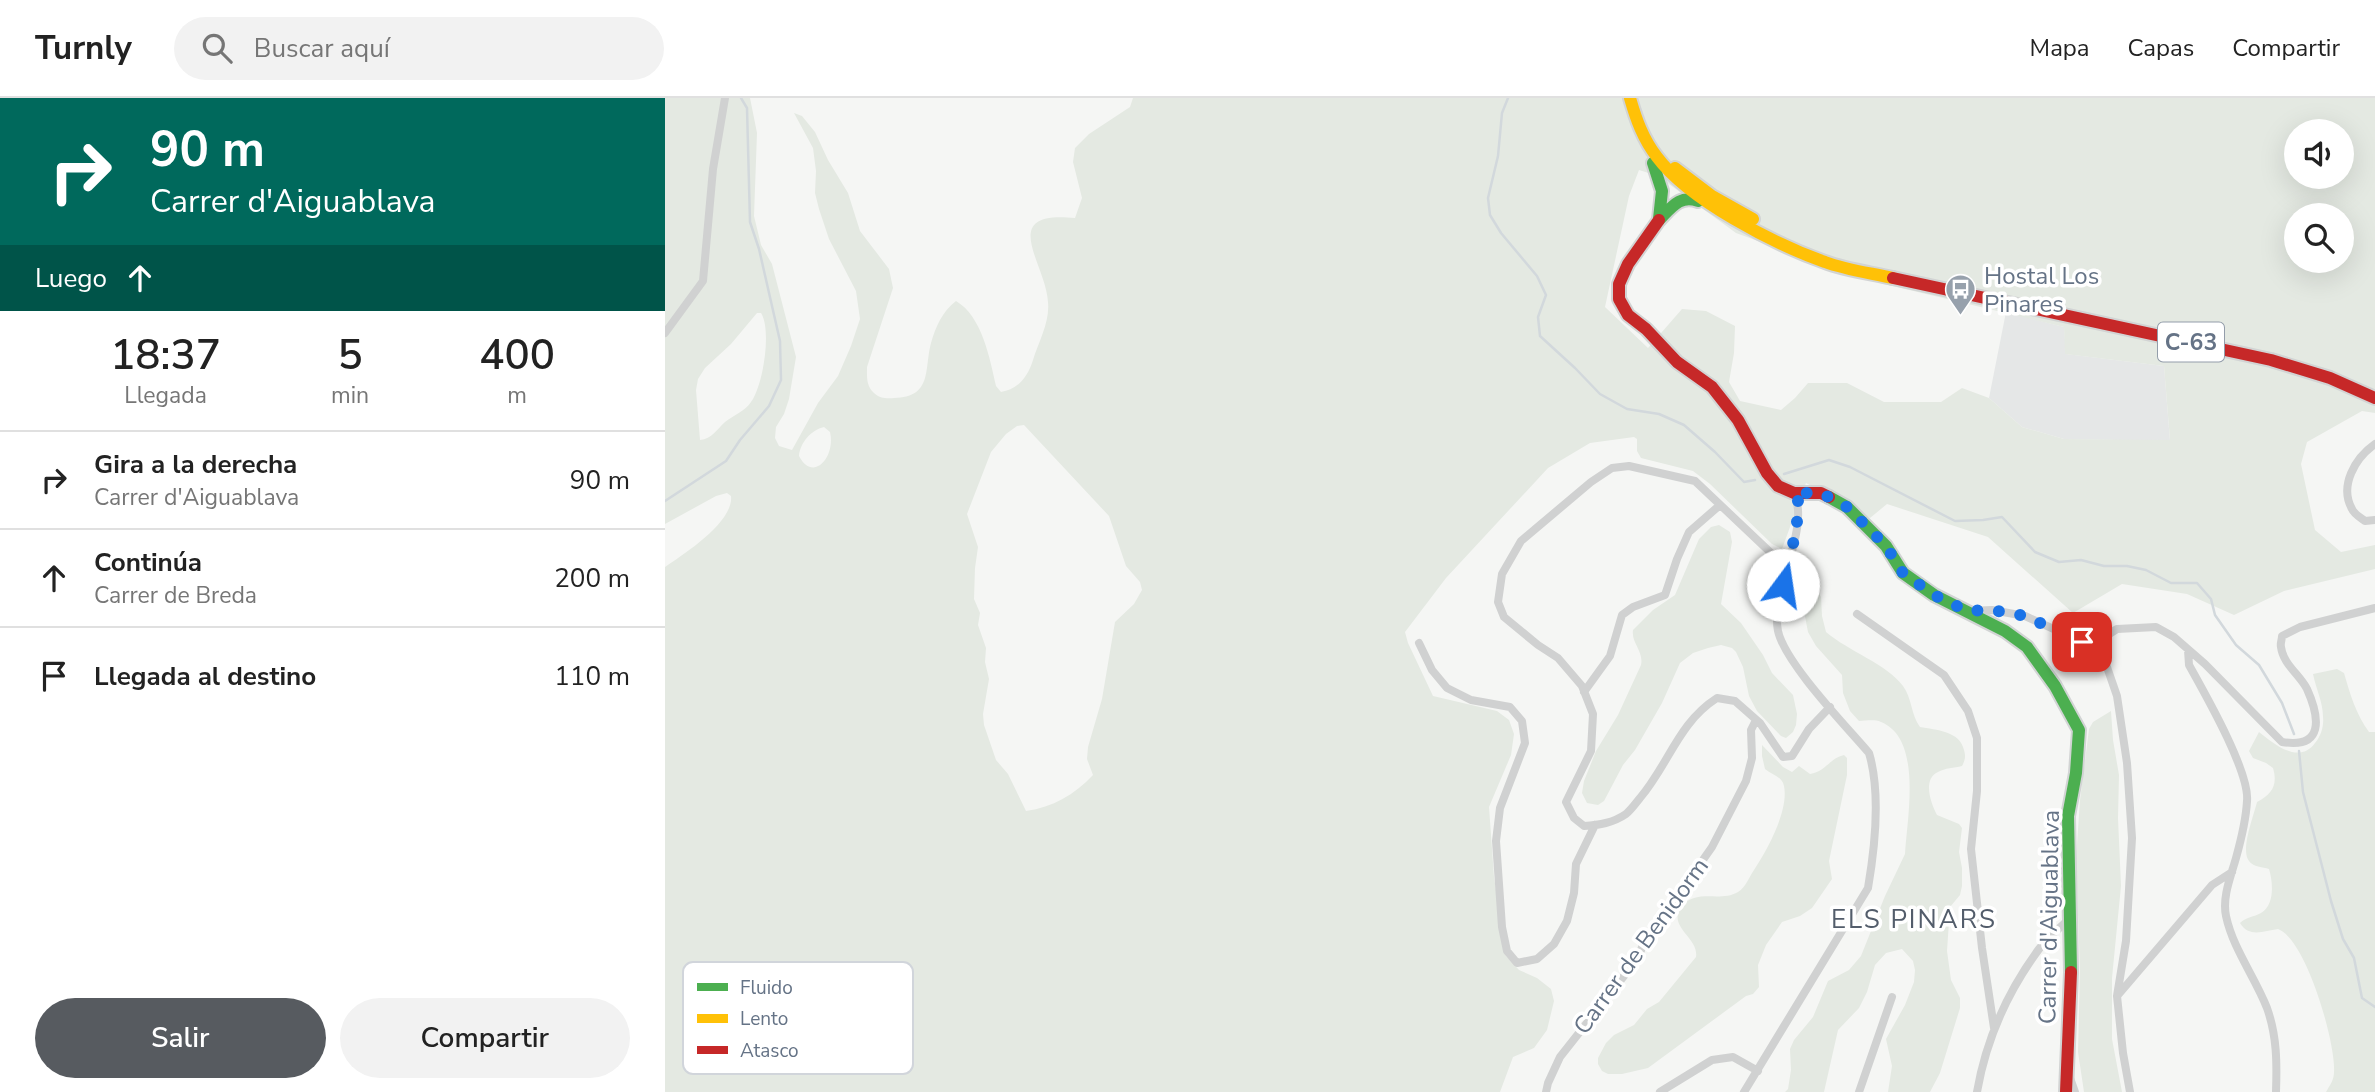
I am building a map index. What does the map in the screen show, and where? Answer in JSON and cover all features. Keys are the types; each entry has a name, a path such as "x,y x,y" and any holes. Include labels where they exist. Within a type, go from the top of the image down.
{"main road":[{"path":"1635,99 1635,128 1660,176 1675,191 1659,220 1628,264 1619,284 1619,299 1628,315 1646,329 1677,362 1712,387 1738,420 1767,473 1778,486 1794,493"},
{"name":"C-63","path":"1635,99 1639,117 1651,145 1668,167 1675,191 1769,233 1778,233"},
{"name":"C-63","path":"1635,99 1653,139 1677,171 1712,196 1778,233 1848,267"},
{"name":"C-63","path":"1675,191 1740,226 1754,229 1783,245 1837,266 2271,360 2330,378 2375,398"},
{"name":"Carrer d'Aiguablava","path":"1794,493 1821,493 1847,507 1886,546 1903,573 1934,595 2005,631 2027,647 2055,686 2079,730 2076,773 2068,816 2071,974 2066,1092"}],"street":[{"path":"665,333 703,281 713,169 725,98"},
{"path":"2375,444 2367,449 2353,469 2346,488 2353,511 2365,521 2375,520"},
{"path":"1788,569 1695,481 1629,466 1612,468 1563,504 1521,541 1502,574 1498,602 1504,617 1558,658 1582,686 1593,714 1591,751 1566,802 1574,818 1584,826 1603,825 1626,814 1650,787 1678,737 1702,707 1717,698 1735,701 1756,720 1783,757 1792,756 1809,729 1829,707"},
{"path":"1744,1092 1868,888 1874,851 1874,771 1869,753 1794,662 1778,631 1779,601 1800,505 1794,493"},
{"path":"1584,692 1610,656 1622,615 1633,607 1665,595 1689,532 1720,505"},
{"path":"1967,611 1992,610 2025,616 2082,642 2098,641 2117,629 2156,627 2174,637 2282,742 2295,744 2309,740 2316,730 2315,712 2306,687 2289,665 2281,648 2282,636 2300,627 2375,608"},
{"path":"1857,614 1944,675 1968,711 1977,738 1977,791 1971,849 1994,1028"},
{"path":"2098,641 2117,696 2127,763 2132,838 2126,942 2117,996 2130,1092"},
{"path":"1419,643 1432,670 1447,688 1471,700 1510,707 1522,721 1525,743 1500,808 1496,841 1502,927 1507,951 1517,963 1537,960 1554,944 1567,921 1574,893 1576,864 1595,825"},
{"path":"2188,650 2189,665 2232,750 2248,797 2244,825 2226,892 2225,914 2243,961 2267,1008 2277,1043 2276,1092"},
{"name":"Carrer de Benidorm","path":"1546,1092 1560,1057 1639,957 1645,937 1712,847 1746,782 1752,758 1751,730 1756,720"},
{"path":"2117,996 2213,885 2232,872"},
{"path":"1977,1092 1988,1045 2003,1007 2040,947 2070,918"},
{"path":"1859,1092 1892,997"},
{"path":"1660,1092 1712,1060 1733,1056 1758,1071"},
{"path":"2067,1069 2075,1092"}],"shaded area":[{"path":"665,98 750,98 757,133 754,216 761,245 772,264 796,357 789,399 776,427 775,438 779,446 792,450 818,403 838,376 860,319 856,291 829,239 819,209 815,193 813,148 794,113 802,116 815,132 848,193 860,231 889,269 893,288 867,367 867,381 878,396 889,398 907,396 921,387 927,372 935,331 943,315 956,301 965,308 979,327 996,386 1001,392 1022,381 1031,366 1048,309 1045,287 1031,242 1031,231 1037,222 1051,218 1075,218 1082,198 1073,162 1075,148 1089,134 1130,107 1133,98 2375,98 2375,413 2362,411 2307,442 2301,464 2315,530 2341,552 2375,545 2375,569 2284,591 2234,615 2187,594 2122,584 2073,613 1988,537 1887,504 1870,518 1806,483 1782,549 1772,544 1693,471 1641,458 1637,451 1637,439 1634,437 1590,443 1548,468 1446,578 1405,632 1433,696 1497,711 1509,720 1514,734 1511,755 1489,807 1494,877 1506,956 1519,970 1537,978 1551,989 1554,1001 1547,1030 1534,1048 1513,1057 1500,1092 665,1092 665,567 695,546 725,516 731,496 727,493 716,496 665,524","holes":["1639,170 1658,176 1736,233 1859,278 2064,327 2065,354 2164,366 2170,440 2064,439 2022,427 1989,398 1962,388 1941,402 1884,402 1847,383 1808,383 1781,410 1740,401 1729,382 1735,326 1706,311 1682,309 1648,348 1605,307 1629,196","757,313 761,313 766,332 765,358 755,394 746,408 725,422 711,436 700,440 696,390 698,379 705,368 731,344","1024,425 1109,516 1126,566 1140,582 1142,590 1134,604 1115,622 1102,699 1088,747 1087,759 1093,775 1062,799 1026,811 1008,774 996,760 984,725 983,714 989,679 985,662 986,648 978,625 980,613 974,599 978,547 967,514 991,452 1006,434 1017,426","824,427 830,432 827,458 817,467 805,464 799,456 804,442 811,434"]},
{"path":"2006,312 2064,327 2066,354 2164,366 2170,441 2064,439 2022,427 1989,398"},
{"path":"1719,525 1730,532 1732,542 1721,604 1741,623 1772,673 1793,695 1797,714 1793,732 1786,738 1781,736 1757,711 1749,696 1743,667 1732,648 1721,645 1693,653 1680,663 1662,703 1604,801 1598,805 1587,803 1582,793 1584,781 1596,751 1618,715 1641,665 1641,655 1633,630 1653,610 1675,595 1699,539 1711,527"},
{"path":"1805,585 1815,587 1821,597 1826,632 1896,678 1906,691 1920,727 1953,735 1962,744 1965,752 1962,766 1933,775 1929,786 1930,798 1937,815 1959,824 1962,828 1959,852 1962,886 1960,895 1950,907 1947,951 1951,980 1960,998 1960,1008 1940,1073 1930,1092 1888,1092 1892,1066 1886,1039 1914,982 1913,961 1902,949 1886,953 1875,965 1859,1008 1838,1030 1824,1092 1785,1092 1788,1089 1790,1049 1794,1040 1813,1017 1828,981 1849,970 1861,956 1905,854 1909,801 1908,762 1903,745 1894,731 1881,722 1859,721 1850,711 1843,693 1842,675 1816,646 1808,632 1803,606"},
{"path":"2337,669 2344,673 2364,725 2369,732 2375,732 2375,1092 2326,1092 2334,1075 2330,1039 2317,993 2299,951 2289,937 2278,929 2252,932 2240,923 2266,909 2272,893 2269,869 2251,863 2246,849 2257,802 2267,796 2275,779 2273,768 2253,758 2249,751 2259,732 2287,750 2302,752 2309,749 2319,737 2323,724 2322,706 2313,674"},
{"path":"2111,711 2119,775 2121,886 2112,978 2112,1039 2122,1092 2084,1092 2078,1052 2080,970 2076,859 2080,800 2089,729 2093,722"},
{"path":"1762,745 1783,767 1792,772 1799,766 1810,774 1815,773 1839,757 1844,755 1847,758 1847,775 1829,861 1832,879 1812,908 1800,916 1782,922 1766,945 1758,965 1759,987 1753,994 1746,996 1648,1068 1608,1074 1602,1071 1598,1064 1598,1058 1606,1043 1614,1035 1634,1025 1647,1009 1659,1002 1696,957 1693,944 1678,922 1680,909 1692,899 1738,892 1771,841 1785,796 1783,783 1765,769"}],"waterway":[{"path":"665,501 726,461 769,406 781,380 780,341 759,249 750,222 747,108 741,98"},
{"path":"1508,98 1502,113 1498,156 1488,198 1490,215 1501,233 1537,276 1546,295 1538,317 1540,336 1600,394 1627,409 1659,414 1684,425 1744,482 1755,480"},
{"path":"1784,474 1829,460 1850,467 1955,521 2002,517 2035,552 2059,562 2081,560 2104,566 2127,566 2146,570 2171,583 2197,583 2211,599 2215,615 2236,645 2259,665 2282,703 2294,734"},
{"path":"2299,751 2303,792 2331,901 2343,939 2354,958 2362,998 2375,1007"}],"traffic: fast":[{"path":"1653,163 1662,191 1659,219"},
{"path":"1659,220 1681,201 1698,201"},
{"path":"1829,497 1847,507 1886,546 1903,573 1934,595 2005,631 2027,647 2055,686 2079,730 2076,773 2068,816 2071,972"}],"traffic: slow":[{"path":"1630,98 1641,129 1657,157 1671,173 1711,204 1758,232 1804,254 1841,267 1893,278"},
{"path":"1675,168 1712,196 1753,219"}],"traffic: jam":[{"path":"1659,220 1628,264 1619,284 1619,299 1628,315 1646,329 1677,362 1712,387 1738,420 1767,473 1778,486 1794,493 1821,493 1829,497"},
{"path":"1893,278 2271,360 2330,378 2375,398"},
{"path":"2066,1092 2071,972"}],"place":[{"name":"Hostal Los Pinares","path":"1961,317"}],"district":[{"name":"ELS PINARS","path":"1914,919"}],"route":[{"path":"1783,585 1800,505 1794,493 1821,493 1847,507 1886,546 1903,573 1934,595 1967,611 1992,610 2025,616 2082,642"}]}
